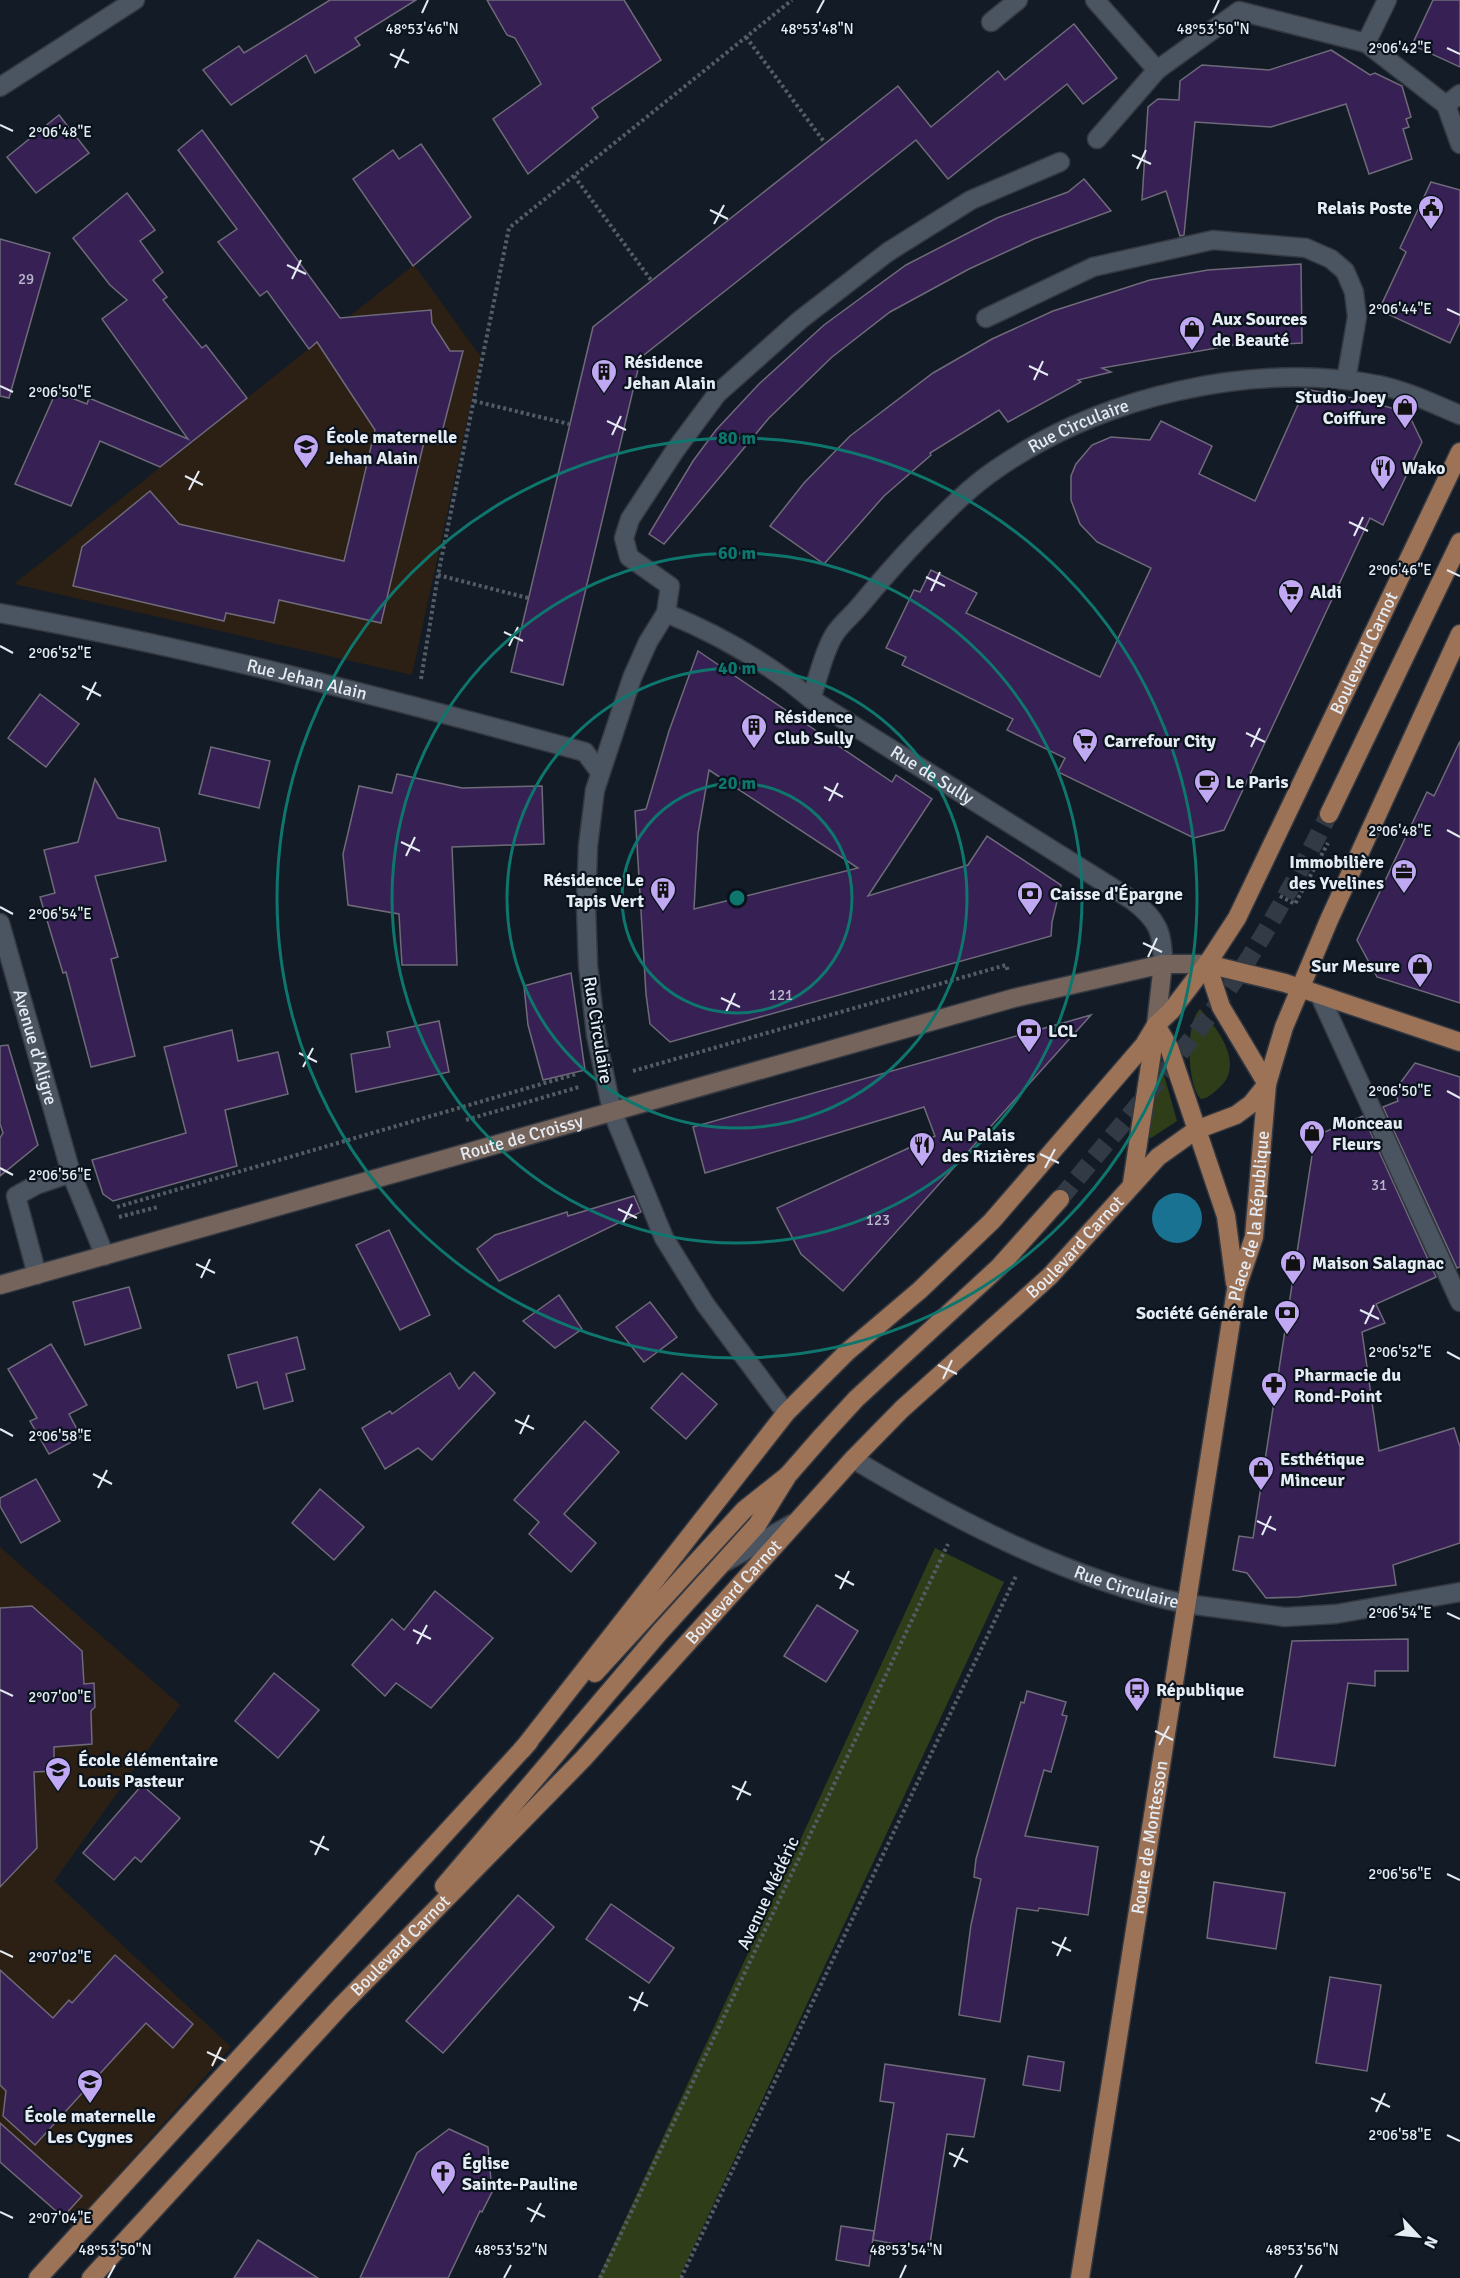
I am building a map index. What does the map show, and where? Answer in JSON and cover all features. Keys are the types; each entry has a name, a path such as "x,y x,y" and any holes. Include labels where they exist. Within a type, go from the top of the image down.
{"main road":[{"name":"Boulevard Carnot","path":"1207,964 1237,918 1460,452"},
{"path":"1329,814 1460,542"},
{"name":"Place de la République","path":"1236,1290 1254,1237 1267,1084 1299,988 1460,634"},
{"path":"1132,1184 1164,964 1207,964 1299,988 1460,1042"},
{"name":"Route de Croissy","path":"0,1286 612,1111 1043,992 1164,964"},
{"path":"1156,1025 1171,1011 1207,964"},
{"name":"Place de la République","path":"1207,964 1221,1007 1267,1084"},
{"name":"Boulevard Carnot","path":"522,1750 786,1413 840,1359 920,1290 984,1230 1028,1183 1144,1045 1156,1025"},
{"name":"Place de la République","path":"1156,1025 1169,1047 1226,1216 1236,1290"},
{"name":"Place de la République","path":"1132,1184 1158,1156 1196,1130 1236,1115 1251,1104 1267,1084"},
{"name":"Boulevard Carnot","path":"91,2278 341,2006 583,1759 853,1459 902,1409 1042,1284 1132,1184"},
{"name":"Boulevard Carnot","path":"38,2278 744,1510 788,1474 856,1399 999,1267 1060,1199"},
{"name":"Route de Montesson","path":"1080,2278 1236,1290"},
{"name":"Boulevard Carnot","path":"341,2006 658,1633 757,1525 788,1474"}],"street":[{"path":"0,87 135,0"},
{"path":"991,22 1018,0"},
{"path":"1095,0 1157,70"},
{"path":"1366,44 1387,0"},
{"path":"1097,139 1157,70 1239,11 1366,44 1453,99 1460,144"},
{"path":"666,613 670,586 628,557 624,538 630,519 675,449 717,394 800,320 888,252 970,200 1060,162"},
{"path":"986,318 1093,267 1213,240 1306,248 1331,259 1345,271 1354,292 1357,317 1346,380"},
{"name":"Rue Circulaire","path":"811,699 834,636 897,562 949,509 994,470 1095,416 1154,398 1225,382 1266,378 1346,380 1390,388 1460,415"},
{"name":"Rue Jehan Alain","path":"0,613 81,627 416,706 585,752 599,771"},
{"name":"Rue de Sully","path":"666,613 692,623 774,668 811,699 1150,914 1163,943 1164,964"},
{"name":"Rue Circulaire","path":"666,613 648,642 632,678 599,771 588,846 586,906 588,965 601,1059 612,1111 664,1238 705,1304 786,1413"},
{"name":"Avenue d'Aligre","path":"0,923 71,1173 105,1256"},
{"path":"1320,996 1460,1302"},
{"path":"37,1275 8,1192 71,1173"},
{"name":"Rue Circulaire","path":"853,1459 960,1519 1028,1551 1161,1599 1285,1617 1336,1614 1460,1592"},
{"path":"719,1566 793,1523"}],"path":[{"path":"416,706 438,575 509,228 792,0"},
{"path":"746,37 825,142"},
{"path":"574,176 651,280"},
{"path":"474,400 570,424"},
{"path":"438,575 528,598"},
{"path":"1277,894 1295,904 1330,840"},
{"path":"456,1123 1006,965 1008,973"},
{"path":"112,1208 590,1070 590,1062 601,1059"},
{"path":"92,1224 159,1207"},
{"name":"Avenue Médéric","path":"600,2278 960,1519"},
{"path":"681,2278 1028,1551"}],"shaded area":[{"name":"École maternelle Jehan Alain","path":"414,265 481,357 412,675 14,584"},
{"path":"0,1547 180,1705 54,1881 231,2047 72,2227 0,2162"}],"green space":[{"path":"1200,1009 1226,1046 1230,1067 1227,1078 1220,1087 1201,1099 1193,1081 1190,1054 1192,1027"},
{"path":"1162,1068 1177,1121 1151,1138 1147,1137 1157,1069"},
{"path":"935,1548 1004,1582 679,2278 598,2278"}],"water":[{"path":"1177,1193 1186,1195 1197,1204 1202,1218 1200,1227 1191,1238 1177,1243 1168,1241 1157,1232 1152,1218 1154,1209 1163,1198"}],"building":[{"path":"330,0 416,0 355,38 360,45 315,73 306,55 231,105 203,70 239,46 244,53"},
{"path":"487,0 624,0 661,60 592,108 598,117 528,174 493,119 541,84 515,38 507,35"},
{"path":"1433,0 1460,0 1460,67 1412,45"},
{"name":"Résidence Jehan Alain","path":"1074,24 1117,78 1083,104 1067,84 948,179 916,140 644,355 639,365 563,685 511,672 593,327 898,86 931,127 998,71 1005,80"},
{"path":"1331,50 1370,75 1375,73 1402,86 1411,117 1406,119 1409,127 1403,129 1412,159 1369,174 1346,104 1271,127 1195,122 1184,235 1180,236 1166,191 1142,200 1148,107 1158,99 1179,100 1180,81 1202,65 1269,70"},
{"path":"59,115 89,153 36,193 7,157"},
{"path":"202,130 340,318 431,310 432,323 450,351 463,351 439,444 424,442 381,623 279,600 274,623 226,613 224,621 73,586 82,547 150,491 179,524 344,561 375,430 317,342 309,349 267,291 260,296 218,242 237,229 178,150"},
{"path":"421,144 471,217 413,266 353,179 393,150 399,159"},
{"path":"1084,179 1111,211 1034,239 969,269 890,312 832,357 769,418 664,544 649,534 693,461 716,430 759,384 824,325 906,265 997,218 1068,192"},
{"path":"1431,182 1460,190 1460,322 1450,343 1379,310 1406,252 1400,248"},
{"path":"127,193 155,230 140,241 163,272 153,280 167,297 163,300 202,348 206,345 247,398 160,467 100,441 71,506 15,484 56,392 87,404 89,398 188,439 102,319 127,300 110,285 73,238"},
{"path":"0,239 50,253 9,398 0,396"},
{"path":"1301,264 1302,343 1243,346 1245,343 1102,368 1111,372 1078,380 1081,382 1008,422 999,410 930,453 931,455 884,496 824,564 770,526 804,483 850,436 933,373 992,339 1053,311 1150,280 1208,270"},
{"path":"1305,389 1368,401 1408,413 1422,442 1383,525 1370,518 1224,830 1194,838 1058,772 1065,758 1007,730 1013,719 902,665 906,657 886,648 914,590 920,592 931,570 977,593 966,613 1100,677 1151,568 1097,542 1080,524 1071,500 1071,476 1076,464 1092,445 1111,437 1150,440 1161,421 1212,446 1199,474 1255,501"},
{"path":"698,651 892,782 896,775 932,799 868,896 968,865 987,836 1061,885 1051,936 670,1042 650,1024 646,994 635,811 646,809 669,731","holes":["709,770 858,868 694,909 698,834"]},
{"path":"40,694 79,724 46,767 8,738"},
{"path":"1460,741 1460,1003 1377,977 1357,940 1427,792 1434,796"},
{"path":"211,747 270,761 259,808 199,794"},
{"path":"397,774 462,788 542,786 544,844 452,847 457,965 402,965 399,914 348,905 343,854 359,786 392,793"},
{"path":"95,779 118,818 159,828 166,861 95,876 118,957 111,959 135,1056 91,1067 66,972 63,973 40,897 55,893 44,850 78,842"},
{"path":"571,973 585,1070 543,1080 528,1025 524,986"},
{"path":"1091,1015 843,1291 801,1254 777,1208 935,1136 924,1107 705,1173 693,1127"},
{"path":"439,1021 449,1072 356,1092 351,1054 390,1047 387,1032"},
{"path":"232,1030 238,1061 278,1052 288,1094 225,1110 237,1166 113,1201 103,1194 92,1160 186,1133 164,1047"},
{"path":"8,1045 38,1145 0,1176 0,1138 3,1133 0,1124 0,1046"},
{"path":"1415,1063 1460,1077 1460,1267 1457,1268 1383,1107 1398,1101 1395,1090"},
{"path":"1363,1116 1436,1277 1376,1304 1385,1323 1362,1332 1379,1451 1454,1428 1460,1447 1460,1543 1393,1565 1396,1585 1298,1597 1266,1598 1247,1573 1233,1570 1239,1536 1253,1538 1315,1136"},
{"path":"634,1196 641,1212 499,1281 477,1249 495,1235 567,1212 568,1216"},
{"path":"389,1230 430,1315 400,1330 356,1245"},
{"path":"129,1287 141,1328 85,1345 73,1302"},
{"path":"559,1295 582,1329 555,1348 523,1321"},
{"path":"650,1302 677,1337 644,1362 616,1327"},
{"path":"297,1337 305,1369 286,1374 293,1401 264,1409 257,1382 237,1388 228,1355"},
{"path":"51,1344 87,1405 69,1414 81,1437 49,1454 30,1421 37,1418 8,1369"},
{"path":"474,1372 495,1393 432,1460 418,1448 385,1469 362,1428 390,1411 392,1414 450,1373 459,1389"},
{"path":"682,1373 717,1404 686,1439 651,1408"},
{"path":"585,1421 619,1452 564,1514 596,1543 571,1572 529,1534 539,1522 514,1500"},
{"path":"36,1479 60,1521 21,1543 0,1506 0,1498"},
{"path":"320,1489 364,1527 334,1560 292,1523"},
{"path":"435,1591 493,1638 431,1708 396,1683 385,1696 352,1665 392,1619 404,1630"},
{"path":"817,1605 858,1631 826,1682 784,1656"},
{"path":"32,1606 82,1651 84,1684 94,1683 95,1707 91,1711 92,1744 54,1747 54,1771 34,1772 37,1848 0,1887 0,1608"},
{"path":"1408,1639 1408,1671 1375,1671 1375,1686 1348,1683 1335,1766 1274,1757 1292,1641"},
{"path":"274,1673 319,1710 278,1758 235,1721"},
{"path":"1027,1691 1066,1702 1062,1715 1067,1716 1051,1772 1044,1770 1025,1836 1098,1847 1088,1915 1039,1908 1038,1911 1017,1908 1000,2022 959,2015 971,1925 981,1879 974,1877 976,1859 1021,1702 1024,1703"},
{"path":"142,1785 180,1818 141,1862 135,1857 114,1880 83,1853"},
{"path":"1214,1882 1285,1893 1276,1949 1207,1938"},
{"path":"518,1895 554,1927 443,2053 406,2021"},
{"path":"611,1904 674,1948 649,1983 586,1939"},
{"path":"115,1955 193,2024 173,2048 146,2023 35,2145 3,2116 6,2091 0,2085 0,1970 53,2018 69,2000 72,2003"},
{"path":"1330,1977 1381,1985 1367,2071 1316,2063"},
{"path":"1028,2056 1064,2062 1060,2091 1023,2085"},
{"path":"885,2064 985,2079 974,2137 947,2134 929,2250 873,2240 894,2103 880,2101"},
{"path":"0,2123 82,2196 63,2217 0,2162"},
{"name":"Église Sainte-Pauline","path":"449,2129 488,2147 492,2192 482,2212 480,2211 448,2278 360,2278 417,2153"},
{"path":"841,2226 874,2231 869,2266 836,2260"},
{"path":"258,2240 318,2278 234,2278"}],"tunnel":[{"path":"1060,1199 1171,1064 1234,981 1284,899 1329,814"}],"place":[{"name":"Relais Poste","path":"1431,231"},
{"name":"Aux Sources de Beauté","path":"1192,352"},
{"name":"Résidence Jehan Alain","path":"604,395"},
{"name":"Studio Joey Coiffure","path":"1405,430"},
{"name":"École maternelle Jehan Alain","path":"306,470"},
{"name":"Wako","path":"1383,491"},
{"name":"Aldi","path":"1291,615"},
{"name":"Résidence Club Sully","path":"754,750"},
{"name":"Carrefour City","path":"1085,764"},
{"name":"Le Paris","path":"1207,805"},
{"name":"Immobilière des Yvelines","path":"1404,895"},
{"name":"Résidence Le Tapis Vert","path":"663,913"},
{"name":"Caisse d'Épargne","path":"1030,917"},
{"name":"Sur Mesure","path":"1420,989"},
{"name":"LCL","path":"1029,1054"},
{"name":"Monceau Fleurs","path":"1312,1156"},
{"name":"Au Palais des Rizières","path":"922,1168"},
{"name":"Maison Salagnac","path":"1293,1286"},
{"name":"Société Générale","path":"1287,1336"},
{"name":"Pharmacie du Rond-Point","path":"1274,1408"},
{"name":"Esthétique Minceur","path":"1261,1492"},
{"name":"République","path":"1137,1713"},
{"name":"École élémentaire Louis Pasteur","path":"58,1793"},
{"name":"École maternelle Les Cygnes","path":"90,2105"},
{"name":"Église Sainte-Pauline","path":"443,2196"}]}
